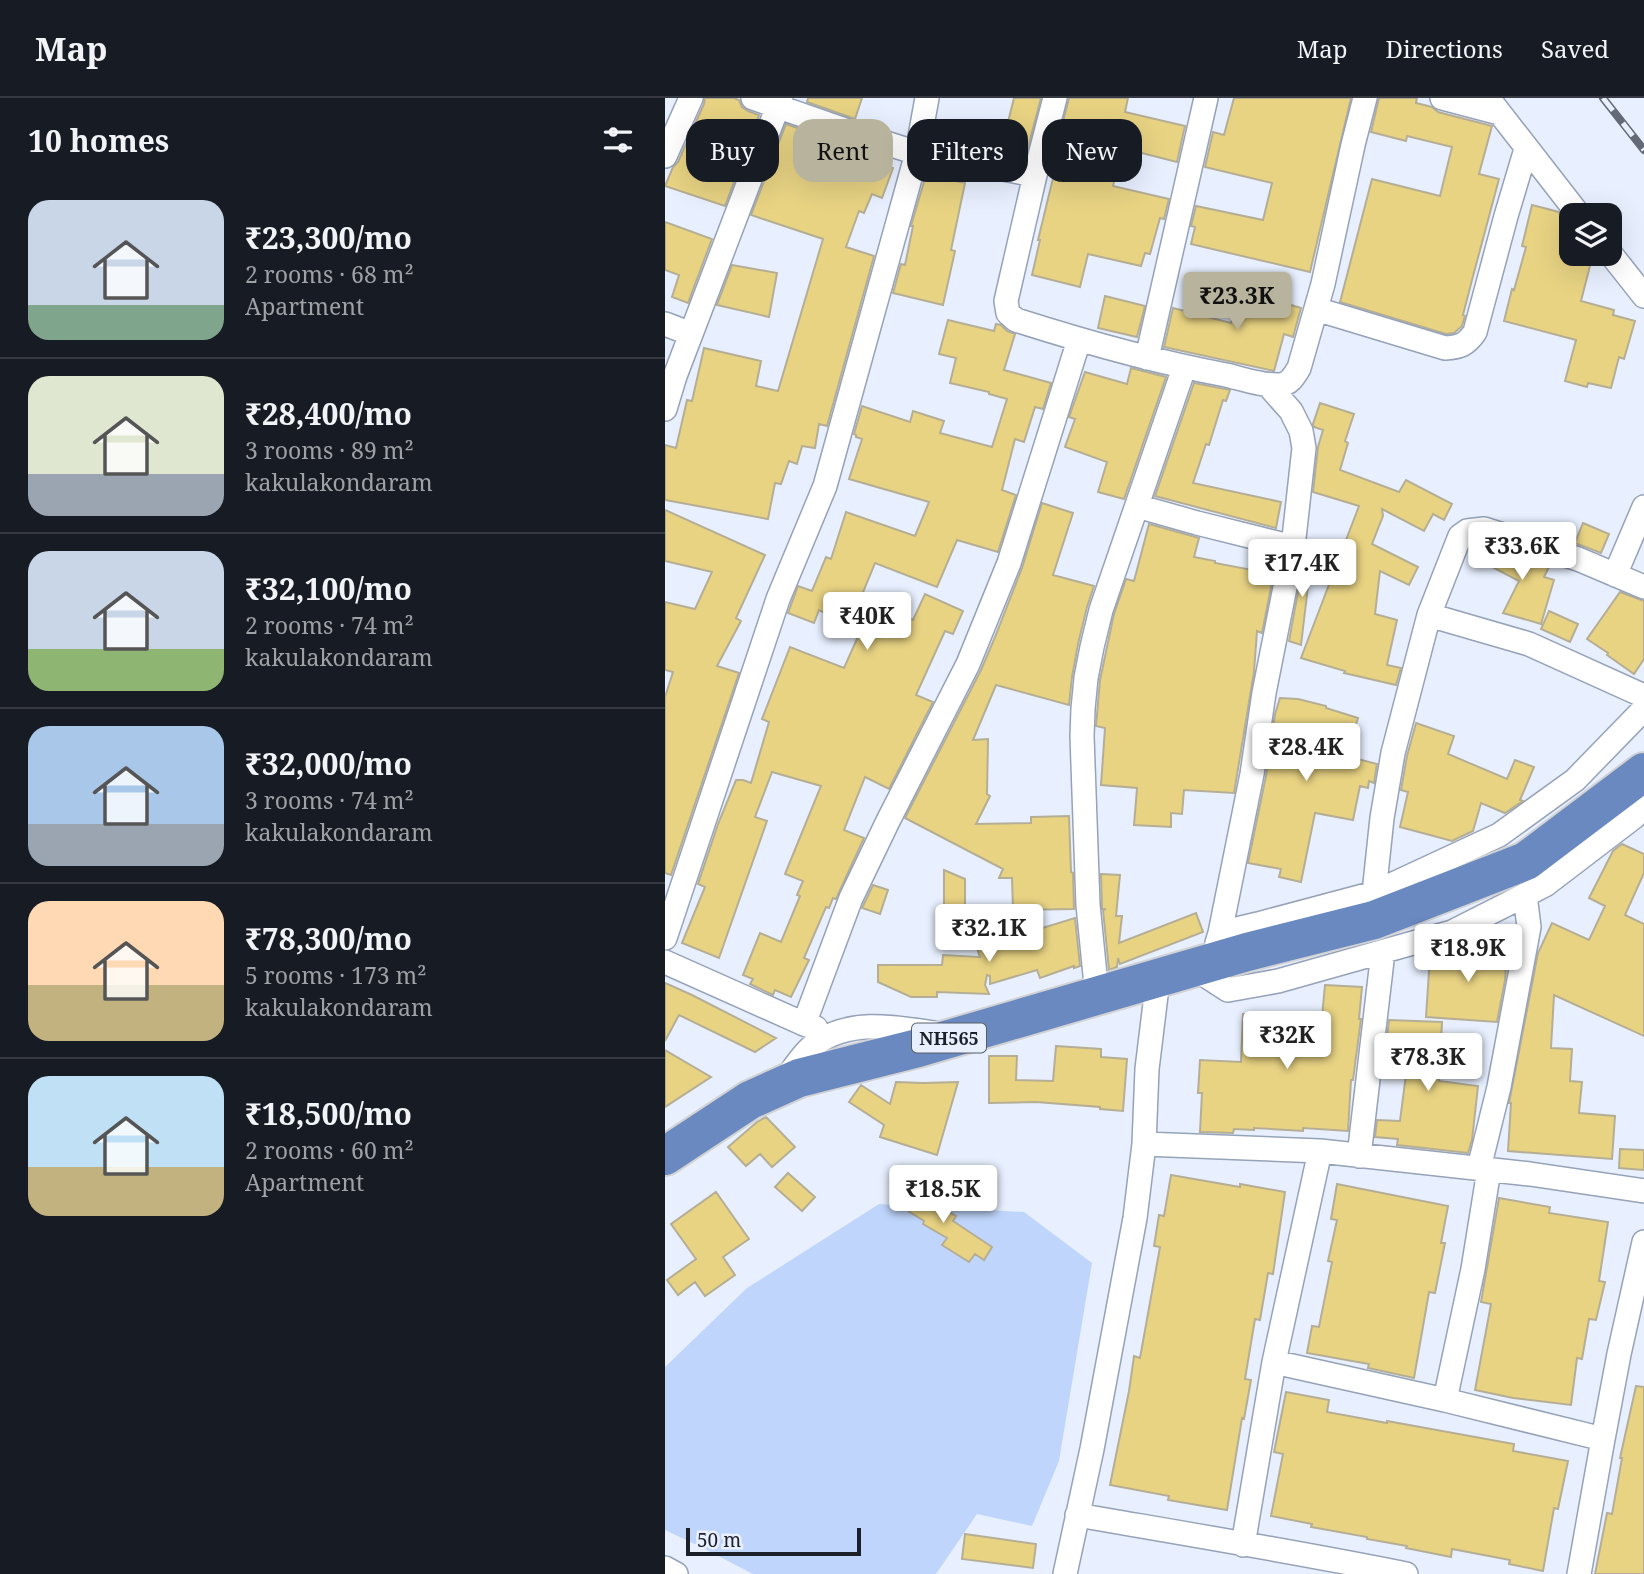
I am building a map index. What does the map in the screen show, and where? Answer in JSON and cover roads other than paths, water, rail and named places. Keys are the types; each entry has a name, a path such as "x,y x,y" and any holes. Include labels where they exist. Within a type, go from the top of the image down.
{"highway":[{"name":"NH565","path":"665,1156 750,1100 799,1078 1158,979 1218,954 1374,920 1526,861 1644,772"}],"street":[{"path":"666,148 691,98"},
{"path":"753,98 779,103 907,149"},
{"path":"923,119 927,98"},
{"path":"1055,98 1034,175 1006,301 1008,313 1016,320 1079,340 1184,368 1268,385 1287,383 1299,368 1316,309 1365,98"},
{"path":"1147,358 1206,98"},
{"path":"1442,98 1493,105 1569,203"},
{"path":"665,409 675,376 779,103"},
{"path":"1316,309 1445,348 1459,347 1469,341 1475,332 1526,149"},
{"path":"1028,174 1034,175"},
{"path":"665,938 778,600 825,486 909,182"},
{"path":"1620,266 1644,296"},
{"path":"665,324 691,334"},
{"path":"804,1024 851,898 968,664 1009,563 1079,340"},
{"path":"1097,995 1088,905 1083,709 1092,646 1101,610 1184,368"},
{"path":"1268,385 1291,411 1301,431 1304,448 1293,547 1218,954 1228,990 1278,981 1452,932 1545,885 1644,807"},
{"path":"1137,506 1293,547"},
{"path":"1615,575 1644,507"},
{"path":"1374,893 1393,753 1429,615 1460,536 1467,531 1484,529 1578,559 1644,587"},
{"path":"1429,615 1529,644 1644,696"},
{"path":"1218,954 1258,924 1374,893 1499,835 1575,780 1644,709"},
{"path":"1445,1400 1473,1269 1484,1169 1529,928 1525,895"},
{"path":"1359,1156 1383,952"},
{"path":"665,962 804,1024 833,1033"},
{"path":"1065,1574 1092,1449 1135,1218 1144,1144 1147,1069 1158,979"},
{"path":"782,1084 813,1045 833,1033 866,1027 901,1028 954,1037"},
{"path":"1144,1144 1320,1151 1484,1169 1644,1191"},
{"path":"1243,1545 1274,1362 1320,1151"},
{"path":"1579,1574 1619,1354 1644,1242"},
{"path":"1274,1362 1603,1439"},
{"path":"1077,1515 1318,1556 1406,1574"},
{"path":"665,1568 676,1574"}],"railway":[{"path":"1603,98 1644,150"}]}
